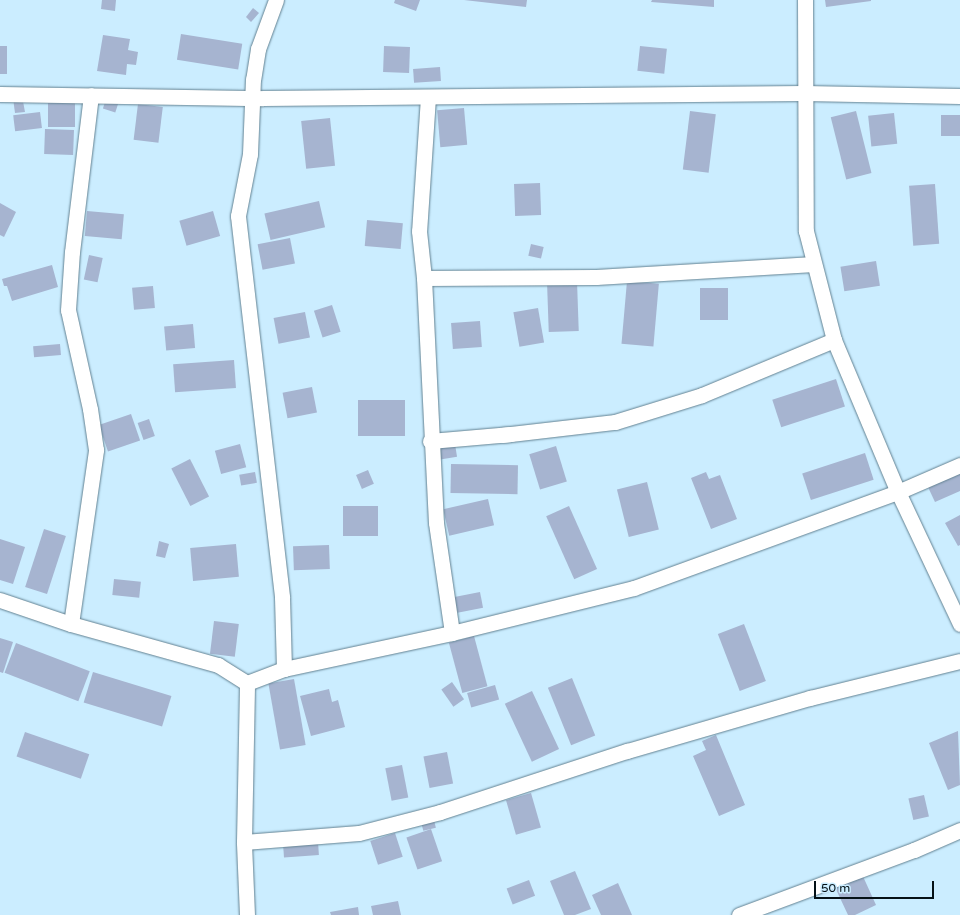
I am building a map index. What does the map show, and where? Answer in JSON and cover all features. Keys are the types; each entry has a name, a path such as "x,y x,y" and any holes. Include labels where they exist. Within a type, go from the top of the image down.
{"street":[{"path":"276,0 258,49 252,98 250,154 238,216 239,240 282,597 284,669"},
{"path":"805,0 804,93 807,176 806,230 814,264 834,340 898,492 960,624"},
{"path":"0,94 252,98 804,93 960,96"},
{"path":"71,624 96,450 90,409 68,310 72,252 91,95"},
{"path":"428,97 419,232 424,278 430,441 436,524 452,633"},
{"path":"424,278 596,277 814,264"},
{"path":"502,435 614,422 702,395 834,340"},
{"path":"430,441 574,429"},
{"path":"247,683 284,669 452,633 634,588 898,492 960,465"},
{"path":"0,600 71,624 218,665 247,683"},
{"path":"244,842 359,833 440,812 657,742 810,698 960,660"},
{"path":"247,683 244,842 247,915"},
{"path":"739,915 907,853 960,830"}],"building":[{"path":"102,0 116,0 115,11 101,9"},
{"path":"395,0 420,0 416,11 394,3"},
{"path":"464,0 527,0 526,7"},
{"path":"652,0 714,0 714,7 651,2"},
{"path":"825,0 871,0 871,1 826,7"},
{"path":"253,8 259,13 251,22 246,17"},
{"path":"181,34 242,44 238,69 177,60"},
{"path":"103,35 130,39 128,50 138,52 136,65 127,64 126,75 97,71"},
{"path":"0,46 7,46 7,74 0,74"},
{"path":"384,46 410,47 409,73 383,72"},
{"path":"640,46 667,49 664,74 637,71"},
{"path":"440,67 441,81 414,83 413,69"},
{"path":"22,96 25,112 15,113 13,98"},
{"path":"106,99 118,103 115,113 103,109"},
{"path":"48,103 75,103 75,127 48,127"},
{"path":"138,104 163,107 158,143 134,140"},
{"path":"464,108 467,145 440,147 437,110"},
{"path":"690,111 716,114 709,173 683,170"},
{"path":"856,111 871,173 846,179 831,117"},
{"path":"40,112 42,128 15,131 13,115"},
{"path":"894,113 897,144 871,147 868,116"},
{"path":"941,115 960,115 960,136 941,136"},
{"path":"330,118 335,166 306,169 301,121"},
{"path":"45,129 74,130 73,155 44,154"},
{"path":"540,183 541,215 515,216 514,184"},
{"path":"935,184 939,244 913,246 909,186"},
{"path":"319,201 325,227 271,240 264,214"},
{"path":"0,203 16,212 4,237 0,235"},
{"path":"87,211 124,214 122,239 85,236"},
{"path":"213,211 220,236 187,246 179,221"},
{"path":"367,220 403,223 401,249 365,246"},
{"path":"290,238 295,264 263,270 258,244"},
{"path":"531,244 544,247 541,259 528,256"},
{"path":"89,255 103,258 97,282 84,279"},
{"path":"876,261 880,286 844,291 840,267"},
{"path":"52,265 58,287 12,301 7,286 4,286 2,279"},
{"path":"577,281 579,331 549,332 547,282"},
{"path":"627,281 659,284 653,347 622,344"},
{"path":"153,286 155,308 134,310 132,288"},
{"path":"700,288 728,288 728,320 700,320"},
{"path":"332,305 341,332 323,338 314,311"},
{"path":"538,308 544,342 519,347 513,312"},
{"path":"305,312 310,338 279,344 274,318"},
{"path":"480,321 482,347 453,349 451,323"},
{"path":"193,324 195,348 166,350 164,327"},
{"path":"60,344 61,355 34,357 33,346"},
{"path":"234,360 236,388 175,392 173,364"},
{"path":"836,379 845,407 781,427 772,400"},
{"path":"312,387 317,413 288,418 283,393"},
{"path":"358,400 405,400 405,436 358,436"},
{"path":"131,414 140,440 108,452 99,425"},
{"path":"149,419 155,436 144,440 138,423"},
{"path":"240,444 246,467 221,474 215,451"},
{"path":"455,444 457,457 437,460 435,447"},
{"path":"556,446 567,481 540,490 529,454"},
{"path":"865,453 874,480 811,500 802,473"},
{"path":"190,459 209,496 190,506 171,469"},
{"path":"451,464 518,465 517,494 450,493"},
{"path":"368,470 374,484 362,489 356,475"},
{"path":"960,470 960,491 935,502 927,485"},
{"path":"255,472 257,483 241,486 239,475"},
{"path":"706,472 709,479 720,475 737,519 711,529 691,478"},
{"path":"647,482 659,530 629,537 617,489"},
{"path":"488,499 494,525 449,536 443,509"},
{"path":"343,506 378,506 378,536 343,536"},
{"path":"569,506 597,569 574,579 546,516"},
{"path":"960,515 960,545 958,546 945,523"},
{"path":"44,529 66,536 47,594 25,587"},
{"path":"0,539 25,547 13,584 0,580"},
{"path":"159,541 169,544 165,558 156,556"},
{"path":"236,544 239,577 193,581 190,548"},
{"path":"329,545 330,569 294,570 293,546"},
{"path":"114,579 141,582 139,598 112,595"},
{"path":"480,592 483,608 458,613 454,597"},
{"path":"214,621 239,624 235,657 210,654"},
{"path":"744,624 766,681 740,691 718,634"},
{"path":"474,636 487,686 462,693 449,643"},
{"path":"0,638 13,642 3,673 0,672"},
{"path":"16,643 90,671 78,701 5,673"},
{"path":"93,672 171,696 162,727 84,703"},
{"path":"572,678 595,735 571,745 548,688"},
{"path":"294,679 306,745 280,749 268,684"},
{"path":"452,682 464,699 453,707 441,689"},
{"path":"495,685 499,699 471,707 467,693"},
{"path":"329,689 332,702 338,700 345,727 311,736 300,696"},
{"path":"532,691 559,749 532,762 505,704"},
{"path":"958,731 960,785 948,790 929,743"},
{"path":"25,732 89,754 81,779 17,757"},
{"path":"716,735 745,805 719,816 693,756 706,750 702,741"},
{"path":"447,752 453,783 430,788 423,757"},
{"path":"402,765 408,797 392,801 385,768"},
{"path":"531,793 541,828 516,835 506,800"},
{"path":"924,795 929,816 913,820 908,799"},
{"path":"433,816 436,828 423,831 420,819"},
{"path":"431,829 442,861 417,870 406,837"},
{"path":"395,833 403,857 378,865 370,841"},
{"path":"318,842 319,855 284,857 283,844"},
{"path":"575,871 591,909 575,915 564,915 550,881"},
{"path":"861,872 876,905 855,915 848,915 834,885"},
{"path":"529,880 535,896 513,904 507,889"},
{"path":"618,883 632,915 601,915 592,895"},
{"path":"398,901 401,915 373,915 371,906"},
{"path":"358,907 359,915 331,915 330,912"}]}
